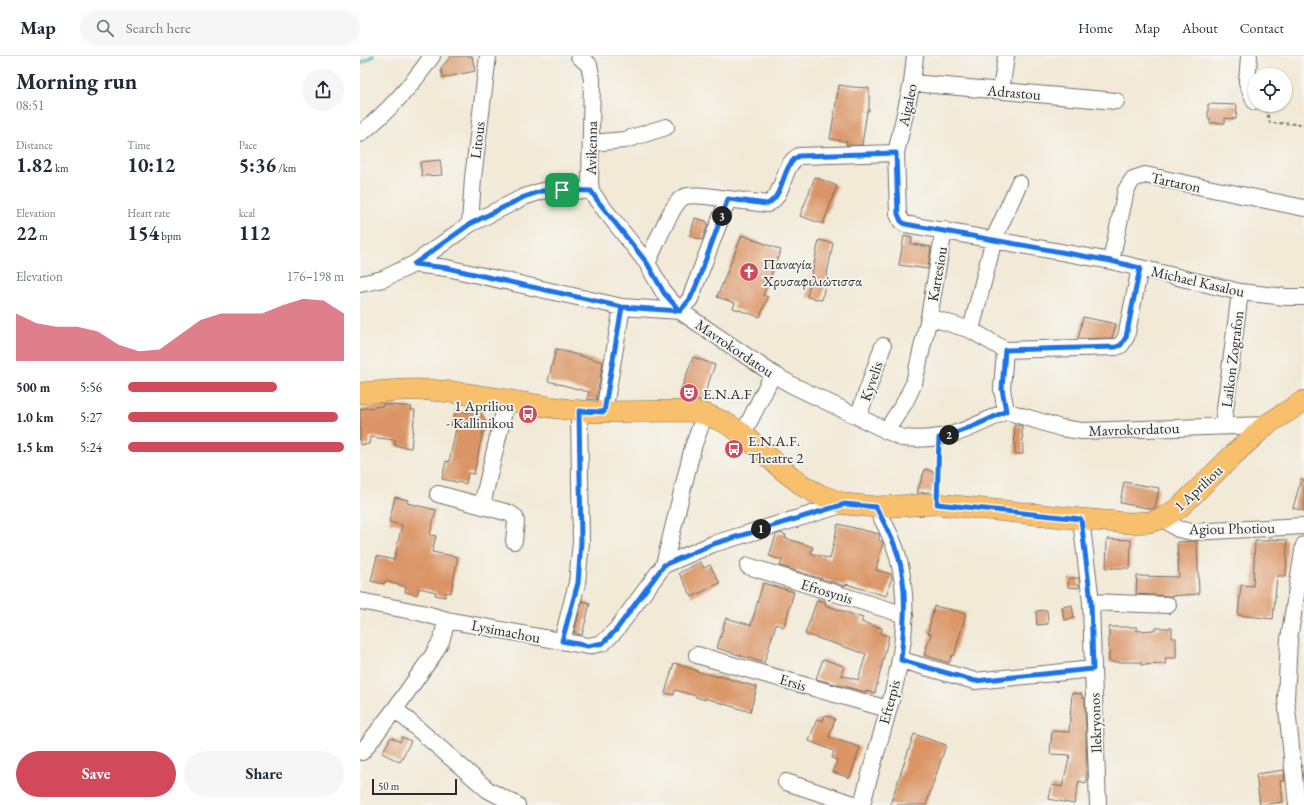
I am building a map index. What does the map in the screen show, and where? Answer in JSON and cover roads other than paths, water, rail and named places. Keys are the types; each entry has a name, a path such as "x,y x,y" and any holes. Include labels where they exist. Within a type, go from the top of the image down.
{"main road":[{"name":"1 Apriliou","path":"360,393 404,390 439,391 507,399 579,411 604,412 689,410 705,414 724,422 743,434 784,471 805,487 820,495 845,504 876,507 937,504 1129,523 1150,522 1163,518 1179,508 1266,425 1304,401"}],"street":[{"path":"360,134 377,120 416,79 432,56"},
{"name":"Litous","path":"470,224 472,178 488,56"},
{"name":"Avikenna","path":"579,56 589,65 592,79 591,191 647,263 664,293 680,311"},
{"name":"Aigaleo","path":"896,153 912,82 915,56"},
{"path":"1001,91 1006,56"},
{"path":"1248,68 1249,56"},
{"path":"1248,69 1248,84"},
{"name":"Adrastou","path":"912,82 1116,101"},
{"path":"591,143 624,140 666,127"},
{"path":"647,263 674,206 682,198 690,196 767,204 771,202 777,194 790,164 799,156 896,153"},
{"name":"Michael Kasalou","path":"896,153 898,214 901,221 905,224 1111,261 1240,292 1286,297 1304,297"},
{"name":"Tartaron","path":"1111,261 1126,190 1133,179 1145,175 1304,208"},
{"path":"970,330 994,239 1019,182"},
{"path":"360,284 383,279 414,264 470,224 524,197 542,191 591,191"},
{"path":"680,311 690,299 693,292 728,199"},
{"name":"Kartesiou","path":"886,431 905,402 914,383 929,317 944,230"},
{"name":"Mavrokordatou","path":"414,264 447,268 622,307 680,311 773,374 792,385 902,438 922,440 951,435 976,426 1006,411 1061,428 1082,431 1266,425"},
{"path":"929,317 970,330 1005,350 1116,347 1121,345 1126,337 1140,268"},
{"name":"Laikon Zografon","path":"1223,426 1240,292"},
{"path":"604,412 622,307"},
{"name":"Kyvelis","path":"858,417 883,346"},
{"path":"1005,350 1002,389 1006,411"},
{"path":"743,434 773,374"},
{"path":"482,505 507,399"},
{"path":"562,641 578,583 581,542 579,411"},
{"path":"664,565 693,446 705,414"},
{"path":"438,494 509,513 515,517 516,522 514,542"},
{"path":"664,565 713,544 845,504"},
{"name":"Efterpis","path":"862,805 901,660 905,615 903,581 898,556 890,535 876,507"},
{"name":"Agiou Photiou","path":"1163,518 1178,529 1192,532 1304,526"},
{"name":"Ilekryonos","path":"1081,519 1091,602 1098,805"},
{"path":"1297,805 1286,699 1289,639 1304,545"},
{"name":"Lysimachou","path":"360,601 422,613 447,620 588,646 603,643 616,630 664,565"},
{"name":"Efrosynis","path":"748,566 905,615"},
{"path":"1091,602 1168,605"},
{"path":"362,752 395,709 433,655 441,641 447,620"},
{"name":"Ersis","path":"697,655 888,709"},
{"path":"901,660 975,681 1093,669"},
{"path":"395,709 488,790 516,805"},
{"path":"786,782 857,805"}],"waterway":[{"path":"360,64 373,56"}],"place":[{"name":"Παναγία Χρυσαφιλιώτισσα","path":"749,272"},
{"name":"E.N.A.F","path":"689,393"},
{"name":"1 Apriliou - Kallinikou","path":"528,414"},
{"name":"E.N.A.F. Theatre 2","path":"734,449"}]}
